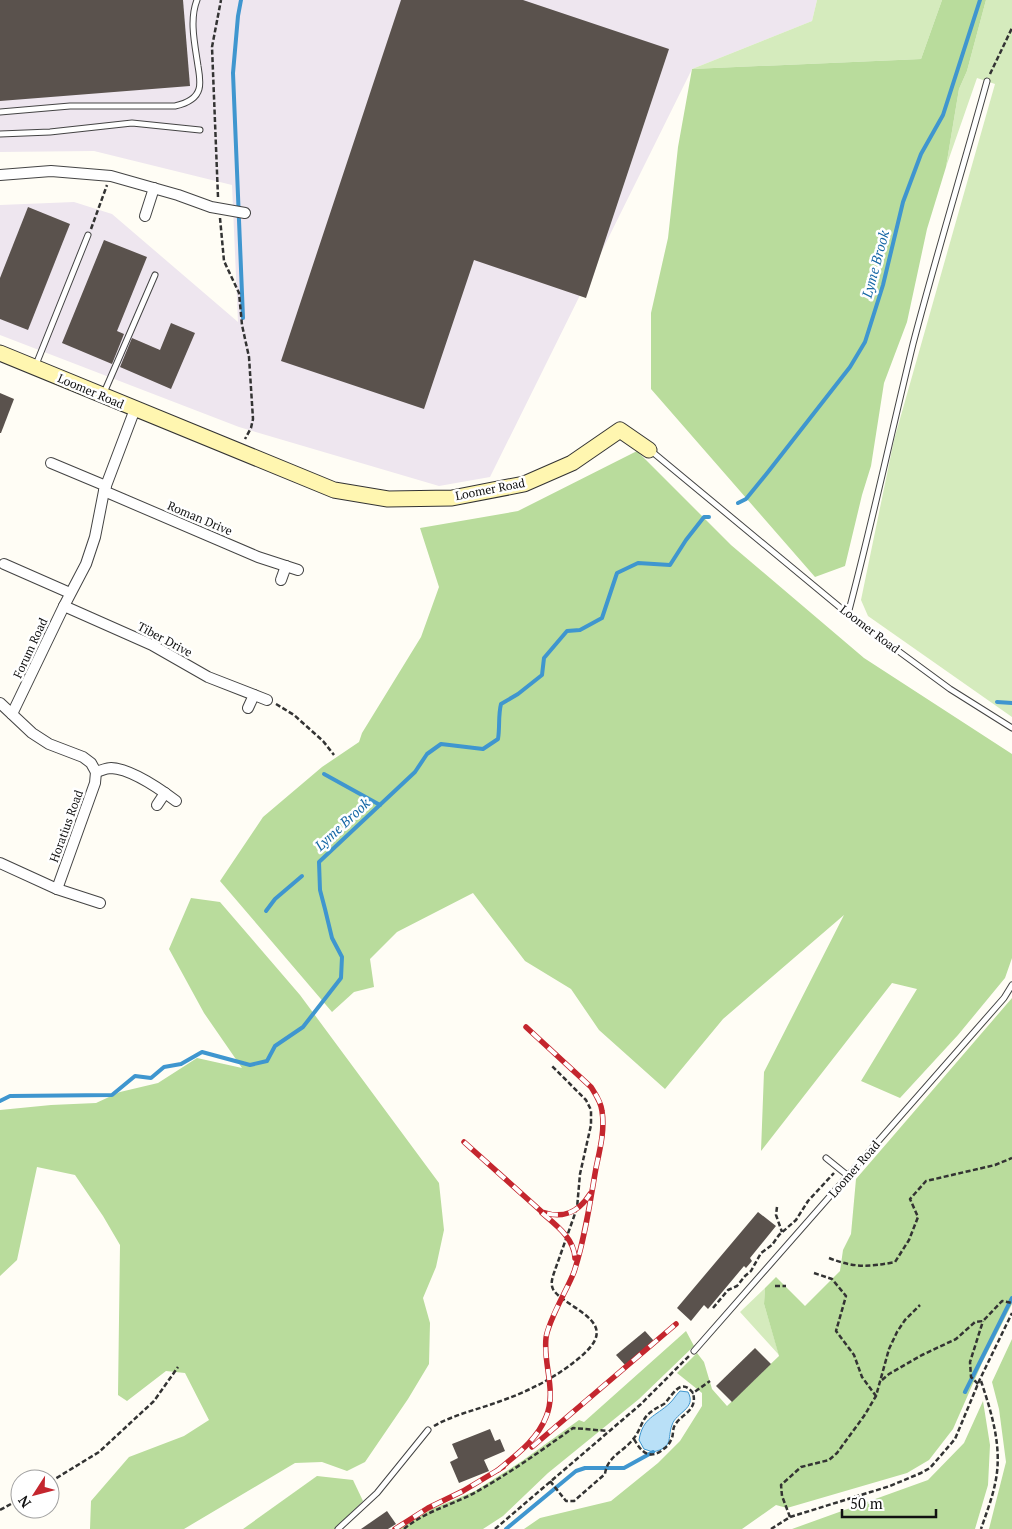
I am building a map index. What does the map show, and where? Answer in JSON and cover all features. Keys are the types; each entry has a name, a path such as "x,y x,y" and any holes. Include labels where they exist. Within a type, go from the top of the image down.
{"street":[{"path":"0,175 51,170 111,176 211,207 218,206 245,213"},
{"path":"145,216 154,188"},
{"name":"Loomer Road","path":"0,353 334,490 388,499 452,498 524,484 572,462 620,430 649,450"},
{"name":"Forum Road","path":"12,714 70,593 86,564 95,537 105,488 135,409"},
{"path":"51,463 105,488"},
{"name":"Roman Drive","path":"105,488 258,557 298,570"},
{"path":"4,564 70,593"},
{"path":"281,580 286,566"},
{"name":"Tiber Drive","path":"64,606 152,645 208,677 267,700"},
{"path":"248,708 254,695"},
{"path":"0,704 32,733 43,740 83,757 91,763 96,772 111,768 125,771 140,777 176,801"},
{"name":"Horatius Road","path":"57,889 95,783 96,772"},
{"path":"157,805 165,793"},
{"path":"0,863 57,889 100,903"}],"lane":[{"path":"0,112 70,106 175,106 186,104 199,89 194,39 194,9 197,0"},
{"path":"848,614 914,341 987,81"},
{"path":"0,134 50,132 132,123 200,130"},
{"path":"35,367 88,235"},
{"path":"103,395 154,275"},
{"name":"Loomer Road","path":"649,450 848,614 950,689 1012,728"},
{"name":"Loomer Road","path":"694,1351 1004,998 1012,985"},
{"path":"826,1158 847,1176"},
{"path":"338,1529 377,1492 428,1430"}],"path":[{"path":"221,0 212,47 218,206 224,261 239,294 242,325 249,356 253,419 251,428 238,451"},
{"path":"987,81 1012,28"},
{"path":"88,235 111,176"},
{"path":"267,700 294,714 323,741 334,755"},
{"path":"428,1430 443,1421 500,1401 550,1380 574,1362 596,1339 595,1330 587,1314 562,1299 553,1289 552,1281 555,1270 577,1208 580,1174 592,1125 591,1110 586,1100 552,1066"},
{"path":"829,1258 841,1263 872,1266 896,1262 909,1240 918,1217 910,1199 926,1181 995,1165 1012,1158"},
{"path":"713,1308 728,1290 737,1286 751,1271 761,1253 772,1245 782,1232 796,1220 808,1201 828,1182 838,1168"},
{"path":"777,1208 776,1214 782,1232"},
{"path":"814,1273 832,1279 846,1296 836,1332 854,1356 862,1377 876,1396"},
{"path":"775,1286 786,1286"},
{"path":"979,1385 972,1378 970,1362 983,1321 1002,1301 1012,1303"},
{"path":"790,1517 780,1485 801,1468 828,1460 837,1454 876,1396 889,1349 897,1332 905,1320 920,1305"},
{"path":"771,1529 790,1517 890,1486 916,1476 930,1468 956,1439 980,1379 1012,1313"},
{"path":"880,1381 922,1355 956,1340 975,1322 983,1321"},
{"path":"494,1529 641,1404 694,1351"},
{"path":"60,1476 100,1452 154,1401 178,1367"},
{"path":"980,1379 994,1422 998,1458 996,1483 981,1529"},
{"path":"694,1393 710,1381"},
{"path":"550,1480 566,1501 574,1501 605,1474 611,1460 634,1439 645,1418 652,1411 666,1402 678,1388 692,1390 695,1397 689,1412 674,1425 672,1439 663,1450 649,1455 640,1449 634,1439"},
{"path":"404,1529 433,1511 475,1493 526,1462 573,1428 610,1431"}],"shaded area":[{"path":"0,0 817,0 812,21 692,69 490,477 439,486 239,427 0,335 0,205 74,202 112,214 238,322 232,185 94,151 0,152"}],"green space":[{"path":"817,0 942,0 921,59 692,69 812,21"},
{"path":"942,0 986,0 967,71 959,89 946,167 927,229 907,322 884,383 871,466 845,566 815,577 651,389 651,313 668,238 678,147 692,69 921,59"},
{"path":"986,0 1012,0 1012,717 868,616 861,600 894,440 995,84 977,78 946,167 959,89 967,71"},
{"path":"637,451 731,545 864,658 1012,754 1012,958 1005,978 958,1035 900,1098 861,1081 917,989 892,983 761,1151 764,1072 844,915 723,1019 665,1089 599,1030 571,989 525,961 473,893 397,932 370,959 374,987 354,992 332,1012 220,881 263,817 322,767 359,742 362,733 421,637 439,587 420,528 518,511"},
{"path":"191,898 220,902 300,995 439,1183 444,1230 436,1267 423,1298 430,1323 429,1364 408,1399 365,1462 347,1471 322,1462 295,1463 184,1529 90,1529 91,1501 129,1457 184,1436 209,1420 185,1373 166,1371 127,1401 118,1395 120,1245 75,1175 37,1167 17,1260 0,1276 0,1110 96,1103 120,1092 158,1083 197,1058 242,1068 204,1013 169,949"},
{"path":"1012,998 1012,1304 982,1363 953,1429 929,1460 907,1473 787,1508 776,1505 742,1529 524,1529 540,1518 611,1501 658,1463 680,1441 702,1406 702,1393 677,1373 697,1353 704,1362 712,1389 727,1406 779,1356 764,1304 765,1288 776,1277 805,1306 840,1271 843,1250 851,1234 856,1179"},
{"path":"765,1288 764,1304 779,1355 740,1312"},
{"path":"686,1331 694,1346 639,1399 548,1473 503,1516 483,1529 399,1529 432,1509 475,1491 522,1461 579,1420 584,1422"},
{"path":"1012,1339 1012,1529 989,1529 1006,1462 999,1409 992,1382"},
{"path":"983,1401 990,1445 988,1485 975,1529 792,1529 928,1480 964,1443"},
{"path":"317,1476 353,1480 363,1501 335,1529 243,1529"}],"water":[{"path":"680,1391 688,1392 690,1402 674,1421 667,1445 653,1452 644,1449 639,1440 643,1426 650,1418 670,1403"}],"building":[{"path":"0,0 183,0 190,86 0,101"},
{"path":"401,0 523,0 669,49 586,298 474,260 424,409 281,361"},
{"path":"28,207 70,224 28,330 0,319 0,278"},
{"path":"104,240 147,257 117,331 124,334 112,364 62,343"},
{"path":"171,323 195,333 171,389 120,367 132,338 160,350"},
{"path":"0,393 14,399 1,433 0,433"},
{"path":"758,1212 776,1226 750,1258 752,1261 746,1268 744,1266 708,1309 704,1305 691,1321 677,1308"},
{"path":"645,1331 654,1341 625,1365 616,1355"},
{"path":"755,1348 771,1364 732,1402 716,1386"},
{"path":"490,1429 495,1441 500,1439 505,1451 484,1460 489,1471 459,1483 450,1462 458,1458 452,1444"},
{"path":"387,1511 396,1524 388,1529 361,1529"}],"waterway":[{"path":"241,0 233,73 243,318"},
{"name":"Lyme Brook","path":"738,503 746,499 768,472 850,367 865,342 883,285 903,202 921,154 943,115 980,0"},
{"name":"Lyme Brook","path":"0,1101 10,1096 112,1095 135,1076 151,1078 164,1067 181,1064 202,1052 250,1065 267,1061 275,1046 303,1027 341,978 342,957 332,938 320,890 319,862 415,772 427,754 441,744 483,749 498,739 501,704 518,694 542,675 544,658 567,631 580,630 602,618 617,573 638,563 670,565 704,517 709,517"},
{"path":"997,702 1012,703"},
{"path":"324,774 380,805"},
{"path":"266,911 275,899 302,876"},
{"path":"965,1392 1012,1298"},
{"path":"506,1529 576,1471 585,1468 624,1468 653,1452"}],"railway":[{"path":"498,1470 532,1440 542,1425 549,1407 550,1388 546,1358 547,1331 578,1259 600,1147 603,1118 598,1099 591,1087 526,1027"},
{"path":"464,1142 542,1212 557,1215 569,1213 580,1206 590,1194"},
{"path":"542,1213 568,1238 575,1258"},
{"path":"532,1447 676,1324"},
{"path":"395,1529 428,1508 463,1491 503,1467"}]}
